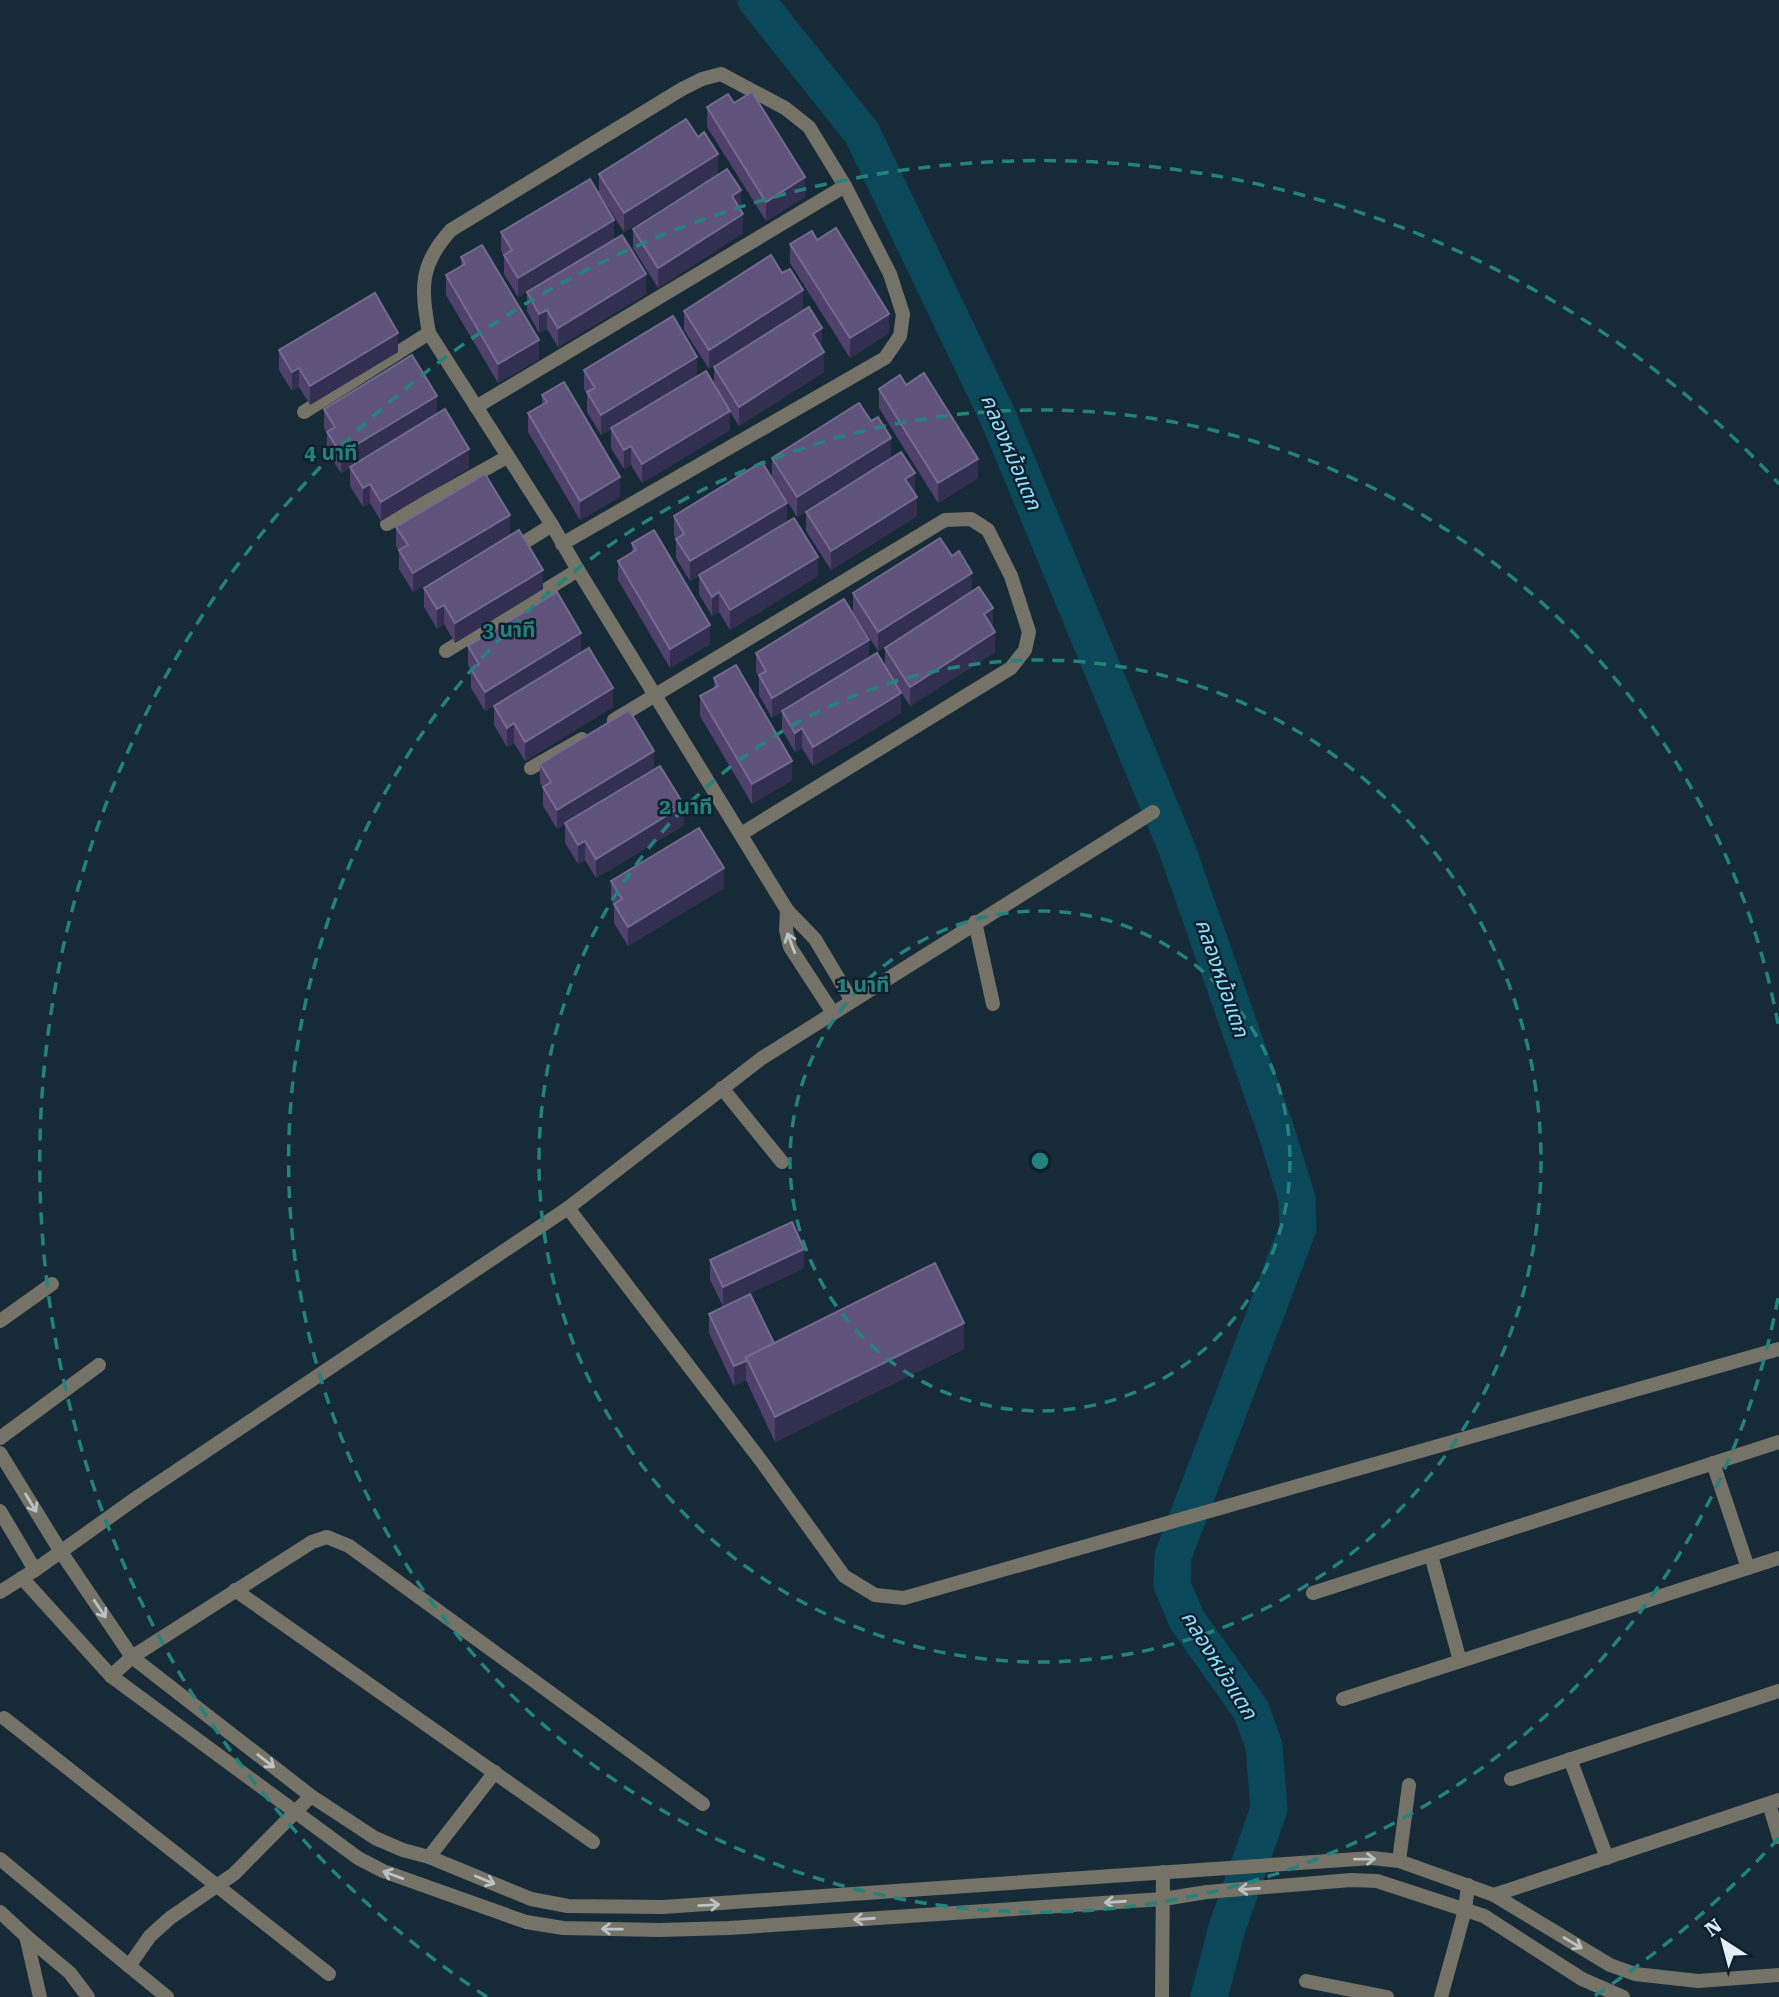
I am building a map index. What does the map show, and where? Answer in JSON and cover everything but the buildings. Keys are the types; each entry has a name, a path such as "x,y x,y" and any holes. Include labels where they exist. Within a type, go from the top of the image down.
{"street":[{"path":"562,544 885,358 900,336 904,314 890,274 845,186 809,127 785,108 721,74 702,79 451,230 434,248 426,269 422,297 429,333 552,525 562,544 787,910 815,939 852,1001"},
{"path":"476,407 845,186"},
{"path":"304,412 429,333"},
{"path":"387,524 507,457"},
{"path":"531,768 656,696 945,520 971,519 988,530 1011,576 1029,632 1025,650 1011,668 740,834"},
{"path":"494,561 552,525"},
{"path":"446,651 578,570"},
{"path":"0,1592 590,1193 762,1058 1153,812"},
{"path":"787,910 786,930 790,947 833,1013"},
{"path":"975,922 993,1004"},
{"path":"722,1088 782,1162"},
{"path":"568,1208 762,1462 844,1576 875,1595 904,1598 1779,1349"},
{"path":"0,1321 52,1284"},
{"path":"0,1438 99,1365"},
{"path":"1313,1593 1779,1442"},
{"path":"0,1454 61,1552 132,1657 311,1796 375,1838 531,1899 568,1906 663,1908 1372,1858 1399,1861 1494,1895 1610,1965 1635,1974 1698,1982 1779,1975"},
{"path":"1713,1463 1748,1568"},
{"path":"0,1511 36,1570"},
{"path":"111,1676 132,1657 234,1590 312,1542 327,1537 349,1546 703,1804"},
{"path":"1431,1555 1460,1661"},
{"path":"1343,1699 1779,1558"},
{"path":"22,1578 111,1676 358,1858 383,1871 526,1922 563,1928 659,1930 1163,1899 1207,1892 1351,1880 1377,1881 1484,1916 1582,1979 1623,1997"},
{"path":"234,1590 593,1842"},
{"path":"1511,1779 1779,1691"},
{"path":"4,1718 329,1973"},
{"path":"1570,1759 1606,1858"},
{"path":"429,1857 495,1772"},
{"path":"1399,1861 1409,1785"},
{"path":"129,1966 150,1936 170,1918 234,1874 311,1796"},
{"path":"1494,1895 1774,1802 1779,1837"},
{"path":"0,1859 167,1997"},
{"path":"1162,1997 1163,1872"},
{"path":"1441,1997 1465,1910 1468,1885"},
{"path":"887,1892 891,1917"},
{"path":"659,1930 663,1908"},
{"path":"0,1912 70,1973 88,1997"},
{"path":"26,1936 40,1997"},
{"path":"1306,1981 1387,1997"}],"waterway":[{"name":"คลองหม้อแตก","path":"756,0 862,133 999,419 1177,849 1277,1134 1297,1199 1298,1228 1173,1556 1172,1585 1187,1620 1251,1710 1264,1746 1269,1809 1227,1928 1209,1997"}]}
